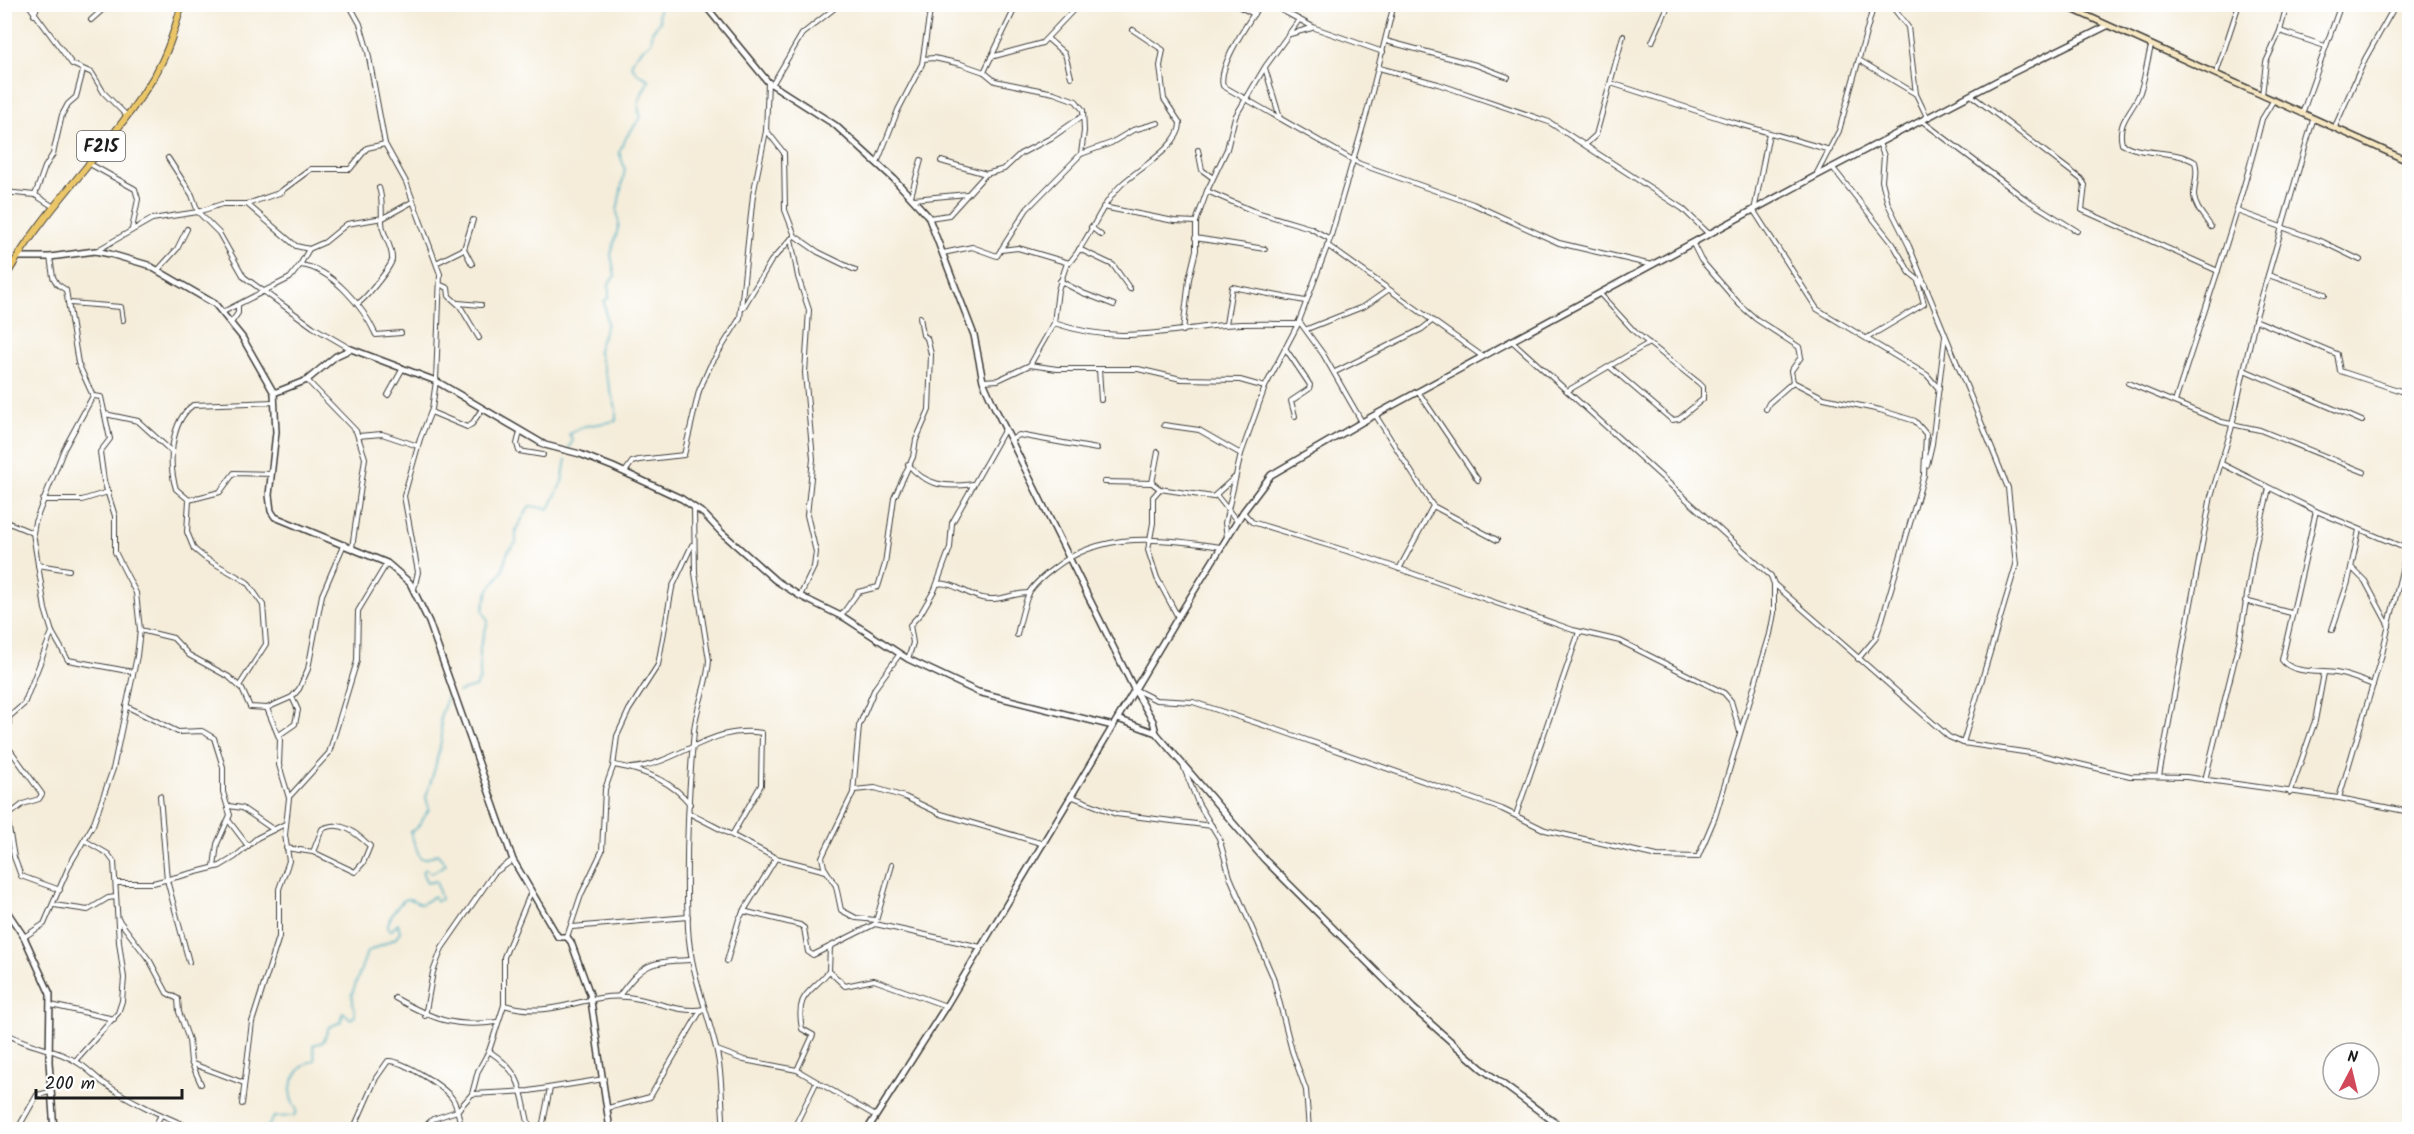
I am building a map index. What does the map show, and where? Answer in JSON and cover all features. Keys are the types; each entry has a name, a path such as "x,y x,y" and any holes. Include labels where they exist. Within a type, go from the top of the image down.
{"main road":[{"name":"F215","path":"4,280 54,207 126,115 157,71 167,50 182,4"},
{"path":"2061,4 2151,47 2409,162"}],"street":[{"path":"28,4 34,16 72,64 83,71 92,73 101,90 126,115"},
{"path":"34,16 38,4"},
{"path":"91,21 109,4"},
{"path":"349,4 360,24 368,52 385,144 401,171 438,262 441,285 436,381 431,412 418,446 404,496 418,572 414,589"},
{"path":"704,4 770,84 835,125 913,198 929,218 974,335 983,381 1134,689 1153,721 1156,733 1183,767 1299,896 1413,1008 1481,1068 1565,1130"},
{"path":"625,472 632,462 684,455 699,391 716,356 738,323 742,309 753,195 766,131 770,84 802,34 840,4"},
{"path":"877,163 898,110 923,59 931,4"},
{"path":"984,72 1017,4"},
{"path":"1066,4 1073,10"},
{"path":"991,57 1033,46 1048,39 1079,4"},
{"path":"1234,4 1254,14"},
{"path":"1260,4 1233,48 1221,79 1223,86 1353,161 1483,209 1558,243 1653,265"},
{"path":"1270,4 1315,28 1383,52"},
{"path":"1228,537 1225,527 1227,509 1242,454 1265,387 1299,322 1330,239 1379,68 1394,4"},
{"path":"1653,42 1669,4"},
{"path":"1814,177 1839,131 1874,4"},
{"path":"1890,4 1908,27 1916,94 1924,119 1989,173 2077,231"},
{"path":"2216,75 2239,4"},
{"path":"2262,96 2266,62 2280,31 2287,4"},
{"path":"2302,115 2341,4"},
{"path":"2334,129 2365,59 2396,4"},
{"path":"1183,331 1189,279 1196,250 1196,222 1207,191 1227,149 1235,117 1265,67 1299,20"},
{"path":"867,1130 874,1115 946,1005 1073,797 1178,617 1243,512 1271,475 1362,422 1485,358 1814,177 2107,26"},
{"path":"1290,34 1315,28"},
{"path":"983,381 998,380 1030,364 1054,323 1060,280 1067,263 1071,262 1103,207 1120,186 1162,152 1181,128 1164,99 1160,66 1163,51 1133,30"},
{"path":"2280,31 2325,46"},
{"path":"1586,145 1596,135 1623,36"},
{"path":"1048,39 1065,54 1071,77"},
{"path":"1386,41 1476,65 1508,77"},
{"path":"2151,47 2138,98 2124,118 2120,134 2122,144 2131,149 2174,155 2195,162 2197,169 2194,198 2197,207 2211,227"},
{"path":"923,59 946,60 984,72 995,81 1071,98 1080,105 1084,131 1081,154"},
{"path":"1859,60 1916,94"},
{"path":"1265,67 1280,118"},
{"path":"1379,68 1438,84 1545,121 1586,145 1683,209 1710,235"},
{"path":"35,195 42,173 53,154 63,112 76,97 83,71"},
{"path":"1611,83 1830,150"},
{"path":"1970,95 2081,179 2085,185 2082,210 2218,271"},
{"path":"2175,402 2237,211 2262,120 2273,101"},
{"path":"929,218 949,215 986,174 1004,169 1020,154 1051,138 1081,117"},
{"path":"2159,776 2208,512 2233,423 2255,320 2313,120"},
{"path":"943,253 972,247 994,257 1001,250 1027,209 1081,154 1111,143 1133,130 1158,123"},
{"path":"766,131 784,153 785,210 793,237 798,277 808,310 805,373 813,459 807,515 816,552 814,567 800,596"},
{"path":"1769,133 1754,211 1814,304 1927,375 1939,389"},
{"path":"1880,143 1884,156 1884,192 2005,477 2016,558 1963,743"},
{"path":"95,251 152,219 198,212 222,204 248,204 280,193 311,169 350,169 367,148 385,144"},
{"path":"1198,150 1202,170 1213,178"},
{"path":"168,158 192,195 198,212 219,233 244,277 263,293 313,327 351,349 404,367 436,381 551,448 580,454 625,472 694,507 764,570 800,596 841,616 899,655 978,692 1113,726"},
{"path":"913,198 921,160"},
{"path":"941,161 986,174"},
{"path":"87,163 135,189 138,199 132,230"},
{"path":"1833,168 1918,280 1925,285"},
{"path":"358,303 365,300 379,277 391,265 392,252 383,229 379,188"},
{"path":"1207,191 1253,211 1310,228 1330,239"},
{"path":"4,192 35,195 54,207"},
{"path":"913,198 967,194"},
{"path":"248,204 296,246 309,249 325,242 347,224 383,218 412,202"},
{"path":"1103,207 1174,221 1196,222"},
{"path":"2237,211 2281,229 2323,242 2360,260"},
{"path":"472,264 464,249 473,220"},
{"path":"1091,227 1101,235"},
{"path":"158,270 177,249 187,230"},
{"path":"793,237 855,270"},
{"path":"742,309 771,261 793,237"},
{"path":"1195,238 1265,249"},
{"path":"1693,244 1701,260 1740,305 1802,351 1801,357 1791,371 1793,382"},
{"path":"1326,245 1485,358"},
{"path":"1001,250 1018,248 1067,263"},
{"path":"223,312 290,278 309,249"},
{"path":"438,262 464,249"},
{"path":"1079,249 1113,265 1130,289"},
{"path":"18,257 50,257 95,251 141,262 216,304 223,312 274,393 276,432 270,474 271,511 275,517 387,563 406,578 414,589 429,622 513,860 558,937 567,937"},
{"path":"50,257 53,277 57,284 66,290 70,303 78,363 93,396"},
{"path":"4,262 13,264"},
{"path":"300,265 318,271 358,303 376,335 401,333"},
{"path":"2268,275 2325,294"},
{"path":"1060,280 1083,293 1114,305"},
{"path":"1866,338 1924,303 1918,280"},
{"path":"441,285 447,288 450,296 458,303 479,338"},
{"path":"1226,324 1232,287 1305,301"},
{"path":"1307,329 1365,306 1388,290"},
{"path":"1601,295 1635,332 1679,364 1703,387 1703,399 1679,419 1672,420 1610,367"},
{"path":"70,303 120,307 123,320"},
{"path":"458,303 481,305"},
{"path":"231,323 238,313 238,305"},
{"path":"841,616 858,592 878,587 885,564 894,498 913,457 916,440 929,410 931,354 927,338 923,334 920,317"},
{"path":"2255,320 2337,354 2340,371 2409,394"},
{"path":"1335,372 1422,329 1432,321"},
{"path":"1054,323 1084,333 1116,336 1183,331 1226,324 1299,322 1307,329 1335,372 1362,422"},
{"path":"1858,659 1875,639 1882,620 1924,475 1932,444 1945,334"},
{"path":"1134,689 1156,700 1193,702 1281,731 1516,816 1541,829 1664,857 1698,857 1708,836 1773,620 1774,584 1771,576 1513,342"},
{"path":"1567,391 1649,343"},
{"path":"1285,348 1310,385 1309,389 1291,401 1295,417"},
{"path":"274,393 307,380 336,356 351,349"},
{"path":"1030,364 1057,369 1138,369 1180,379 1240,380 1265,387"},
{"path":"388,395 404,367"},
{"path":"1099,369 1101,400"},
{"path":"2244,370 2362,421"},
{"path":"307,380 347,419 358,436 365,466 352,548"},
{"path":"1766,409 1769,403 1793,382"},
{"path":"1793,382 1824,398 1880,410 1915,421 1926,434 1924,475"},
{"path":"2128,383 2233,423 2260,430 2364,472"},
{"path":"1419,393 1478,480"},
{"path":"24,937 44,924 93,825 113,769 140,630 135,587 115,552 116,516 100,455 110,439 101,397 93,396"},
{"path":"93,396 64,449 43,500 33,533 41,594 52,632 68,660 133,672"},
{"path":"189,500 176,489 172,472 172,452 189,407 197,403 217,405 276,402"},
{"path":"431,412 467,427 472,424 482,409"},
{"path":"105,414 138,421 172,452"},
{"path":"1376,416 1433,506 1497,540"},
{"path":"1164,425 1198,430 1242,454"},
{"path":"908,659 913,643 910,625 921,613 937,584 950,548 952,523 1005,429"},
{"path":"520,432 517,444 519,451 543,455"},
{"path":"358,436 382,434 418,446"},
{"path":"1011,440 1019,435 1097,449"},
{"path":"1152,483 1158,452"},
{"path":"908,464 921,477 937,485 973,484"},
{"path":"2222,464 2316,511 2407,549"},
{"path":"189,500 220,492 234,473 270,474"},
{"path":"1104,482 1152,483 1160,489 1205,497 1217,496 1235,477"},
{"path":"2205,780 2240,638 2269,488"},
{"path":"1160,489 1153,497 1148,550 1152,566 1178,617"},
{"path":"43,500 82,500 108,492"},
{"path":"1217,496 1238,521"},
{"path":"189,500 187,532 194,549 205,558 247,582 263,605 266,644 239,686"},
{"path":"1399,569 1433,506"},
{"path":"694,507 695,573 709,660 708,674 697,710 693,748 689,813 688,917 691,960 703,1010 717,1050 724,1130"},
{"path":"2316,511 2282,660 2285,664 2346,675 2373,685"},
{"path":"1243,512 1252,522 1399,569 1580,632 1620,641 1724,693 1731,701 1740,732"},
{"path":"4,521 33,533"},
{"path":"2332,630 2352,568 2359,530"},
{"path":"2339,798 2389,626 2409,537"},
{"path":"1017,635 1029,593 1040,580 1069,555 1097,546 1150,539 1222,547"},
{"path":"567,937 581,895 602,851 605,789 614,765 614,749 625,718 658,665 672,588 693,543"},
{"path":"140,630 173,638 189,655 228,677 239,686 250,707 267,708 292,697 305,678 322,595 344,544"},
{"path":"289,798 329,753 357,661 358,611 387,563"},
{"path":"38,565 69,570"},
{"path":"2352,568 2365,581 2389,626"},
{"path":"937,584 945,583 967,594 993,600 1029,593"},
{"path":"1774,584 1949,737 1963,743 2060,759 2130,776 2205,780 2339,798 2409,812"},
{"path":"2246,601 2291,613"},
{"path":"9,717 24,704 52,632"},
{"path":"1516,816 1580,632"},
{"path":"899,655 875,688 859,726 854,790 847,810 823,851 822,862 836,886 838,905 844,914 981,947"},
{"path":"2290,793 2315,722 2325,673"},
{"path":"279,735 295,724 298,710 292,697"},
{"path":"126,706 178,732 202,731 214,738 224,772 223,792 229,806 229,820 217,844 214,867"},
{"path":"4,707 9,717 6,739 10,753 42,794 39,799 23,804 6,818 14,857 21,876 60,891"},
{"path":"242,1104 255,1009 279,937 279,889 289,861 286,848 286,824 289,798 279,765 279,735 267,708"},
{"path":"1118,719 1156,733"},
{"path":"632,768 648,766 693,748 717,734 762,733 761,785 732,835"},
{"path":"614,765 632,768 666,782 681,793 690,805"},
{"path":"1183,767 1198,803 1219,838 1230,877 1273,976 1292,1051 1306,1090 1309,1130"},
{"path":"854,790 875,788 905,797 941,814 1044,844"},
{"path":"160,796 167,880 189,962"},
{"path":"1073,797 1116,814 1212,826"},
{"path":"229,806 242,808 274,830"},
{"path":"689,813 776,858 827,871"},
{"path":"229,820 248,846"},
{"path":"116,883 141,884 167,880 177,875 214,867 227,862 262,835 286,824"},
{"path":"286,848 313,852 355,872 363,863 370,846 344,826 335,824 322,829 313,852"},
{"path":"75,1061 114,1018 122,1001 124,990 112,857 84,840"},
{"path":"727,960 733,934 743,911 776,858"},
{"path":"425,1016 433,972 442,948 494,873 513,860"},
{"path":"743,911 800,925 804,928 808,952 813,955 875,922 892,865"},
{"path":"421,1130 433,1119 457,1111 472,1094 478,1071 489,1051 504,1005 504,957 531,891"},
{"path":"54,904 88,910 108,898 116,897"},
{"path":"4,907 24,937 48,986 51,1005 50,1092 54,1130"},
{"path":"572,927 688,917"},
{"path":"118,919 150,962 167,993 178,999 179,1012 189,1040 192,1064 201,1084"},
{"path":"567,937 571,942 591,1000 610,1130"},
{"path":"797,1070 813,1035 802,1029 801,1004 809,988 821,981 829,971 830,946"},
{"path":"618,997 647,965 653,962 691,960"},
{"path":"829,971 845,986 874,980 946,1005"},
{"path":"504,1005 541,1011 591,1000 618,997 703,1010"},
{"path":"395,998 425,1016 448,1022 477,1024 498,1022"},
{"path":"51,1005 114,1018"},
{"path":"608,1108 650,1097 703,1010"},
{"path":"4,1032 18,1041 49,1049 75,1061 102,1082 161,1116 196,1130"},
{"path":"717,1050 744,1060 797,1070 874,1115"},
{"path":"489,1051 514,1071 522,1090 530,1130"},
{"path":"353,1130 376,1078 388,1061 413,1070 452,1097 462,1130"},
{"path":"192,1064 244,1083"},
{"path":"472,1094 550,1088 604,1079"},
{"path":"793,1130 816,1083"},
{"path":"538,1130 543,1123 550,1088"},
{"path":"17,1130 37,1095 50,1092"},
{"path":"153,1130 161,1116"},
{"path":"649,1130 656,1130"}],"waterway":[{"path":"569,448 573,440 569,434 585,426 616,421 616,408 598,350 607,323 604,301 609,297 609,283 615,276 611,255 619,224 617,211 625,169 619,152 641,117 639,103 649,80 637,73 631,65 636,55 652,41 652,32 660,21 658,14 661,4"},
{"path":"458,692 475,687 480,679 480,647 488,621 483,610 488,591 502,572 508,551 516,543 516,529 530,506 549,509 562,482 566,459"},
{"path":"266,1130 274,1117 294,1116 297,1111 291,1098 291,1086 296,1074 304,1065 315,1060 313,1045 323,1042 329,1027 341,1022 343,1012 351,1019 355,1016 352,994 367,952 396,938 400,932 398,923 392,930 388,929 391,916 405,900 422,904 434,896 437,902 441,899 436,881 427,883 422,872 426,869 432,873 446,864 437,854 425,859 420,858 410,832 417,828 429,809 426,797 442,737 440,717 448,695"}]}
